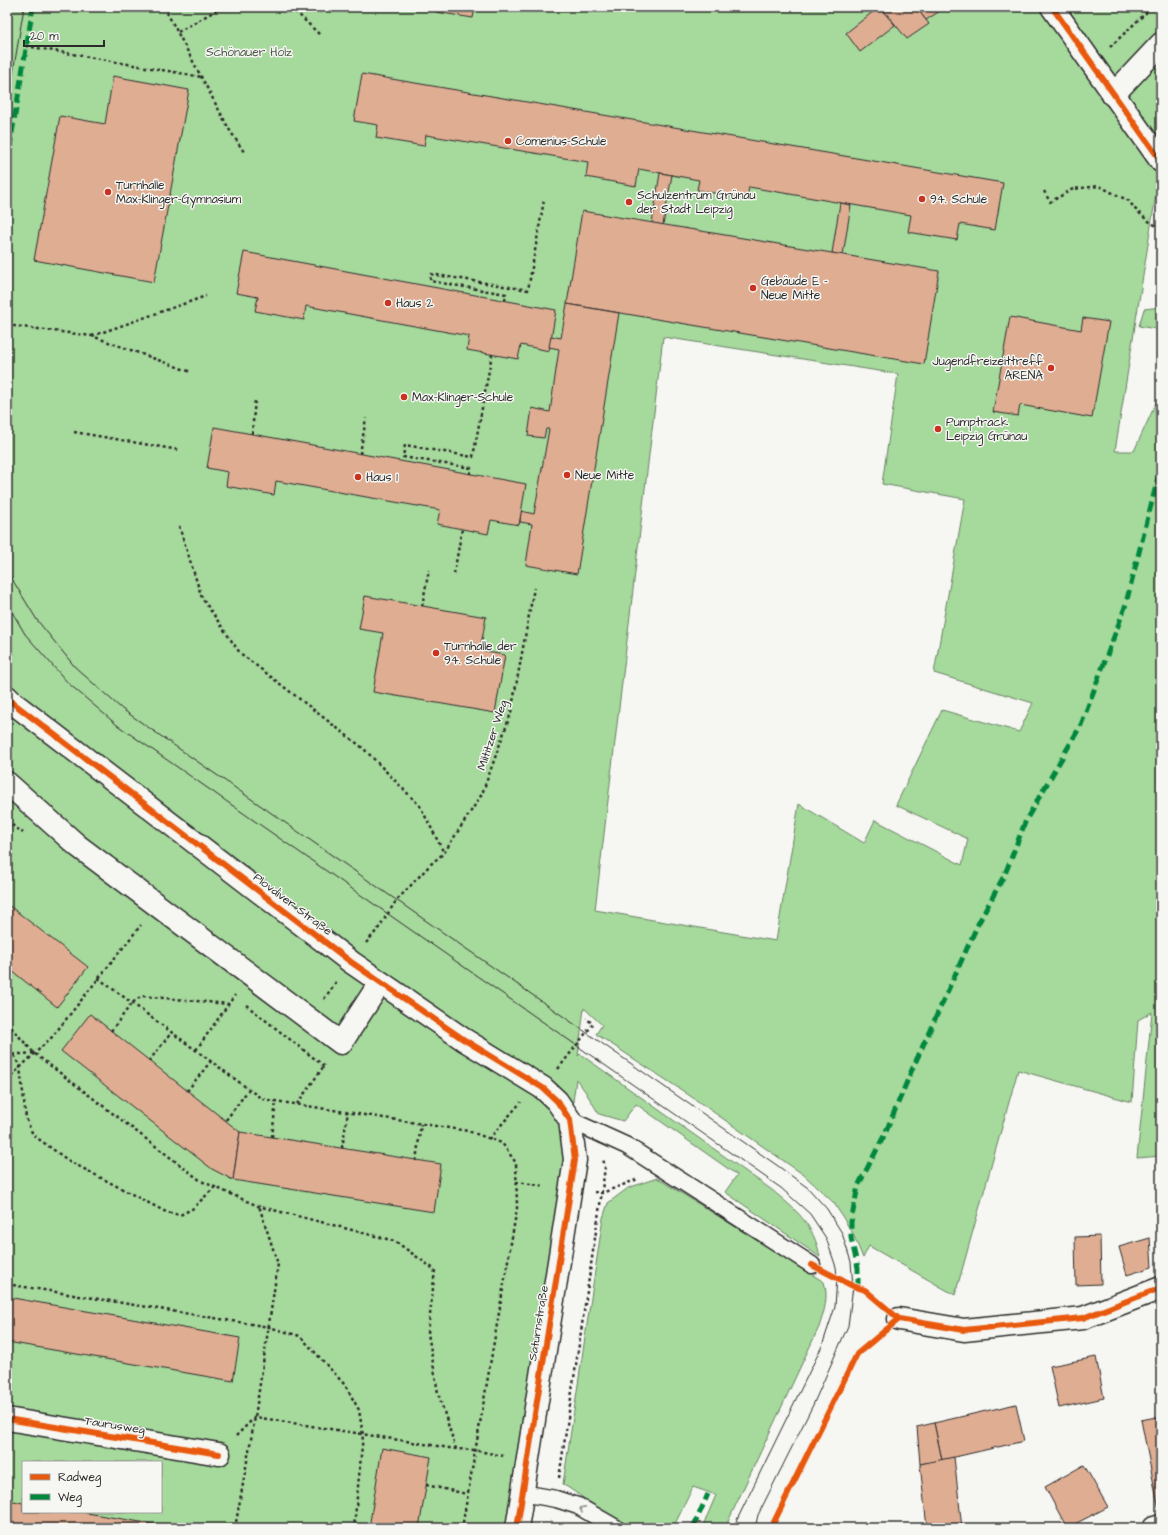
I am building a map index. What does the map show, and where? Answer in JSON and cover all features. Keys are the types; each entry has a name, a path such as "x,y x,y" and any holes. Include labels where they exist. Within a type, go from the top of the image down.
{"street":[{"path":"1052,7 1161,161"},
{"path":"1113,95 1161,44"},
{"name":"Plovdiver Straße","path":"7,697 19,708 351,962 463,1039 543,1088 557,1101 570,1120"},
{"path":"7,783 78,846 341,1043 380,983"},
{"name":"Saturnstraße","path":"516,1528 575,1160 570,1120"},
{"path":"899,1319 964,1330 1083,1318 1161,1288"},
{"name":"Taurusweg","path":"7,1419 219,1454"},
{"path":"1154,1528 1161,1526"}],"lane":[{"path":"570,1120 633,1150 812,1265"},
{"path":"522,1493 556,1499 578,1506 616,1528"}],"path":[{"path":"164,7 229,129 244,152"},
{"path":"178,32 222,7"},
{"path":"291,7 321,36"},
{"path":"1092,64 1152,7"},
{"path":"26,46 202,78"},
{"path":"1044,191 1050,202 1073,190 1099,186 1129,201 1134,210 1161,229"},
{"path":"505,300 506,294 430,281 431,274 528,290 544,200"},
{"path":"92,336 206,296"},
{"path":"7,326 92,336 191,372"},
{"path":"470,474 471,468 403,457 405,445 473,457 492,354"},
{"path":"252,434 255,399"},
{"path":"360,454 366,418"},
{"path":"74,432 179,450"},
{"path":"179,526 202,598 240,654 363,748 420,806 444,853"},
{"path":"454,574 462,529"},
{"path":"422,606 429,570"},
{"path":"7,1080 52,1037 156,905"},
{"path":"309,1020 351,962"},
{"path":"196,1050 250,975"},
{"path":"98,978 262,1099 468,1131 502,1143 516,1163 517,1208 474,1450 462,1528"},
{"path":"111,1031 132,1003 142,996 229,1004"},
{"path":"557,1070 593,1024 586,1018"},
{"path":"7,1023 34,1053 201,1181 258,1206 395,1241 435,1270 428,1333 438,1393 456,1449"},
{"path":"149,1060 172,1032"},
{"path":"7,1055 34,1053"},
{"path":"14,1055 20,1067 26,1118 33,1135 69,1161 166,1212 180,1215 192,1209 215,1187"},
{"path":"187,1091 211,1061"},
{"path":"297,1104 324,1066"},
{"path":"489,1138 527,1095 543,1088"},
{"path":"226,1120 249,1089"},
{"path":"272,1137 276,1101"},
{"path":"342,1148 348,1112"},
{"path":"416,1160 421,1124"},
{"path":"551,1528 602,1193 605,1167 599,1133"},
{"path":"235,1528 255,1417 278,1264 258,1206"},
{"path":"7,1284 269,1327 300,1336 345,1385 359,1410 363,1434 354,1528"},
{"path":"255,1417 456,1449 474,1450 528,1460"},
{"path":"219,1454 255,1417"},
{"path":"426,1485 467,1494"}],"green space":[{"name":"Schönauer Holz","path":"7,7 1161,7 1161,163 1115,451 1134,451 1161,392 1161,1156 1137,1158 1152,1012 1138,1020 1132,1102 1018,1070 955,1295 869,1246 863,1258 853,1234 834,1203 804,1175 683,1091 596,1034 602,1025 584,1008 578,1056 580,1054 772,1190 789,1204 809,1227 817,1245 820,1257 725,1192 737,1175 636,1104 623,1121 599,1114 576,1079 517,1528 7,1528","holes":["663,337 898,374 882,484 965,499 934,673 1033,703 1019,732 942,710 896,805 968,839 962,865 875,820 864,843 799,804 776,941 595,910"]},
{"path":"1161,307 1161,330 1139,326 1144,309"},
{"path":"657,1178 824,1282 826,1293 825,1304 819,1327 725,1528 702,1528 716,1495 693,1487 673,1528 651,1528 650,1525 642,1528 631,1528 607,1514 563,1484 603,1218 608,1203 628,1188"}],"building":[{"path":"437,7 475,7 473,18 436,12"},
{"path":"879,7 895,25 860,52 846,33"},
{"path":"881,7 916,7 929,24 907,39"},
{"path":"916,7 946,7 926,20"},
{"path":"362,74 1003,183 995,230 960,224 957,240 908,232 911,215 749,187 747,199 697,190 699,180 639,169 636,186 586,177 588,162 426,135 424,146 376,138 378,125 354,121"},
{"name":"Turnhalle Max-Klinger-Gymnasium","path":"113,76 189,90 154,282 34,260 60,116 105,124"},
{"path":"660,173 672,175 663,225 652,223"},
{"path":"840,203 851,205 843,255 832,253"},
{"name":"Gebäude E - Neue Mitte","path":"582,211 939,271 924,364 567,304"},
{"name":"Haus 2","path":"244,252 556,310 549,351 521,345 518,359 467,350 469,336 306,306 304,320 255,311 258,297 236,293"},
{"name":"Neue Mitte","path":"567,304 619,313 577,574 526,565 532,524 520,522 521,511 534,514 549,429 546,429 544,438 528,436 532,408 550,412 559,349 549,347 551,336 561,338"},
{"name":"Jugendfreizeittreff ARENA","path":"1010,317 1081,330 1083,318 1109,322 1092,418 1020,405 1018,416 993,412"},
{"name":"Haus 1","path":"214,427 526,484 519,525 491,520 488,534 437,524 440,510 276,481 274,495 226,486 228,472 207,468"},
{"name":"Turnhalle der 94. Schule","path":"365,596 486,617 480,651 505,655 495,713 373,692 383,633 359,629"},
{"path":"7,904 88,967 57,1007 7,967"},
{"path":"90,1014 240,1132 233,1180 212,1169 61,1051"},
{"path":"240,1132 441,1164 434,1212 233,1180"},
{"path":"1100,1236 1101,1284 1076,1285 1075,1237"},
{"path":"1150,1238 1152,1267 1127,1275 1119,1247"},
{"path":"7,1297 240,1338 233,1381 7,1342"},
{"path":"1096,1357 1104,1398 1059,1408 1050,1366"},
{"path":"1016,1404 1024,1441 942,1460 934,1423"},
{"path":"1161,1416 1161,1510 1159,1510 1141,1420"},
{"path":"934,1423 942,1460 920,1464 917,1427"},
{"path":"382,1448 431,1457 419,1528 369,1528"},
{"path":"954,1457 962,1528 927,1528 920,1464"},
{"path":"1084,1465 1108,1507 1067,1528 1045,1487"},
{"path":"9,1500 22,1503 22,1513 87,1513 176,1528 7,1528"}],"tram line":[{"path":"7,109 24,7"},
{"path":"7,571 37,620 75,667 122,709 778,1166 808,1188 827,1209 842,1233 851,1262 853,1286 848,1326 813,1405 758,1515 755,1528"},
{"path":"7,603 25,634 68,683 117,725 781,1188 810,1214 826,1238 836,1267 837,1277 835,1307 822,1346 733,1528"}],"marked path":[{"path":"7,163 33,7"},
{"path":"858,1288 858,1268 851,1238 851,1222 858,1186 885,1134 911,1072 978,924 1005,874 1026,820 1081,725 1125,607 1161,466"},
{"path":"693,1528 708,1494"}],"cycle path":[{"path":"1052,7 1161,161"},
{"path":"7,697 351,962 463,1039 543,1088 557,1101 570,1120 575,1160 517,1528"},
{"path":"812,1265 853,1286 865,1290 899,1319"},
{"path":"899,1319 964,1330 1083,1318 1158,1289"},
{"path":"771,1528 857,1354 899,1319"},
{"path":"7,1419 219,1454"}],"place":[{"name":"Comenius-Schule","path":"508,141"},
{"name":"Turnhalle Max-Klinger-Gymnasium","path":"108,192"},
{"name":"94. Schule","path":"922,199"},
{"name":"Schulzentrum Grünau der Stadt Leipzig","path":"629,202"},
{"name":"Gebäude E - Neue Mitte","path":"753,288"},
{"name":"Haus 2","path":"388,303"},
{"name":"Jugendfreizeittreff ARENA","path":"1051,368"},
{"name":"Max-Klinger-Schule","path":"404,397"},
{"name":"Pumptrack Leipzig Grünau","path":"938,429"},
{"name":"Neue Mitte","path":"567,475"},
{"name":"Haus 1","path":"358,477"},
{"name":"Turnhalle der 94. Schule","path":"436,653"}]}
